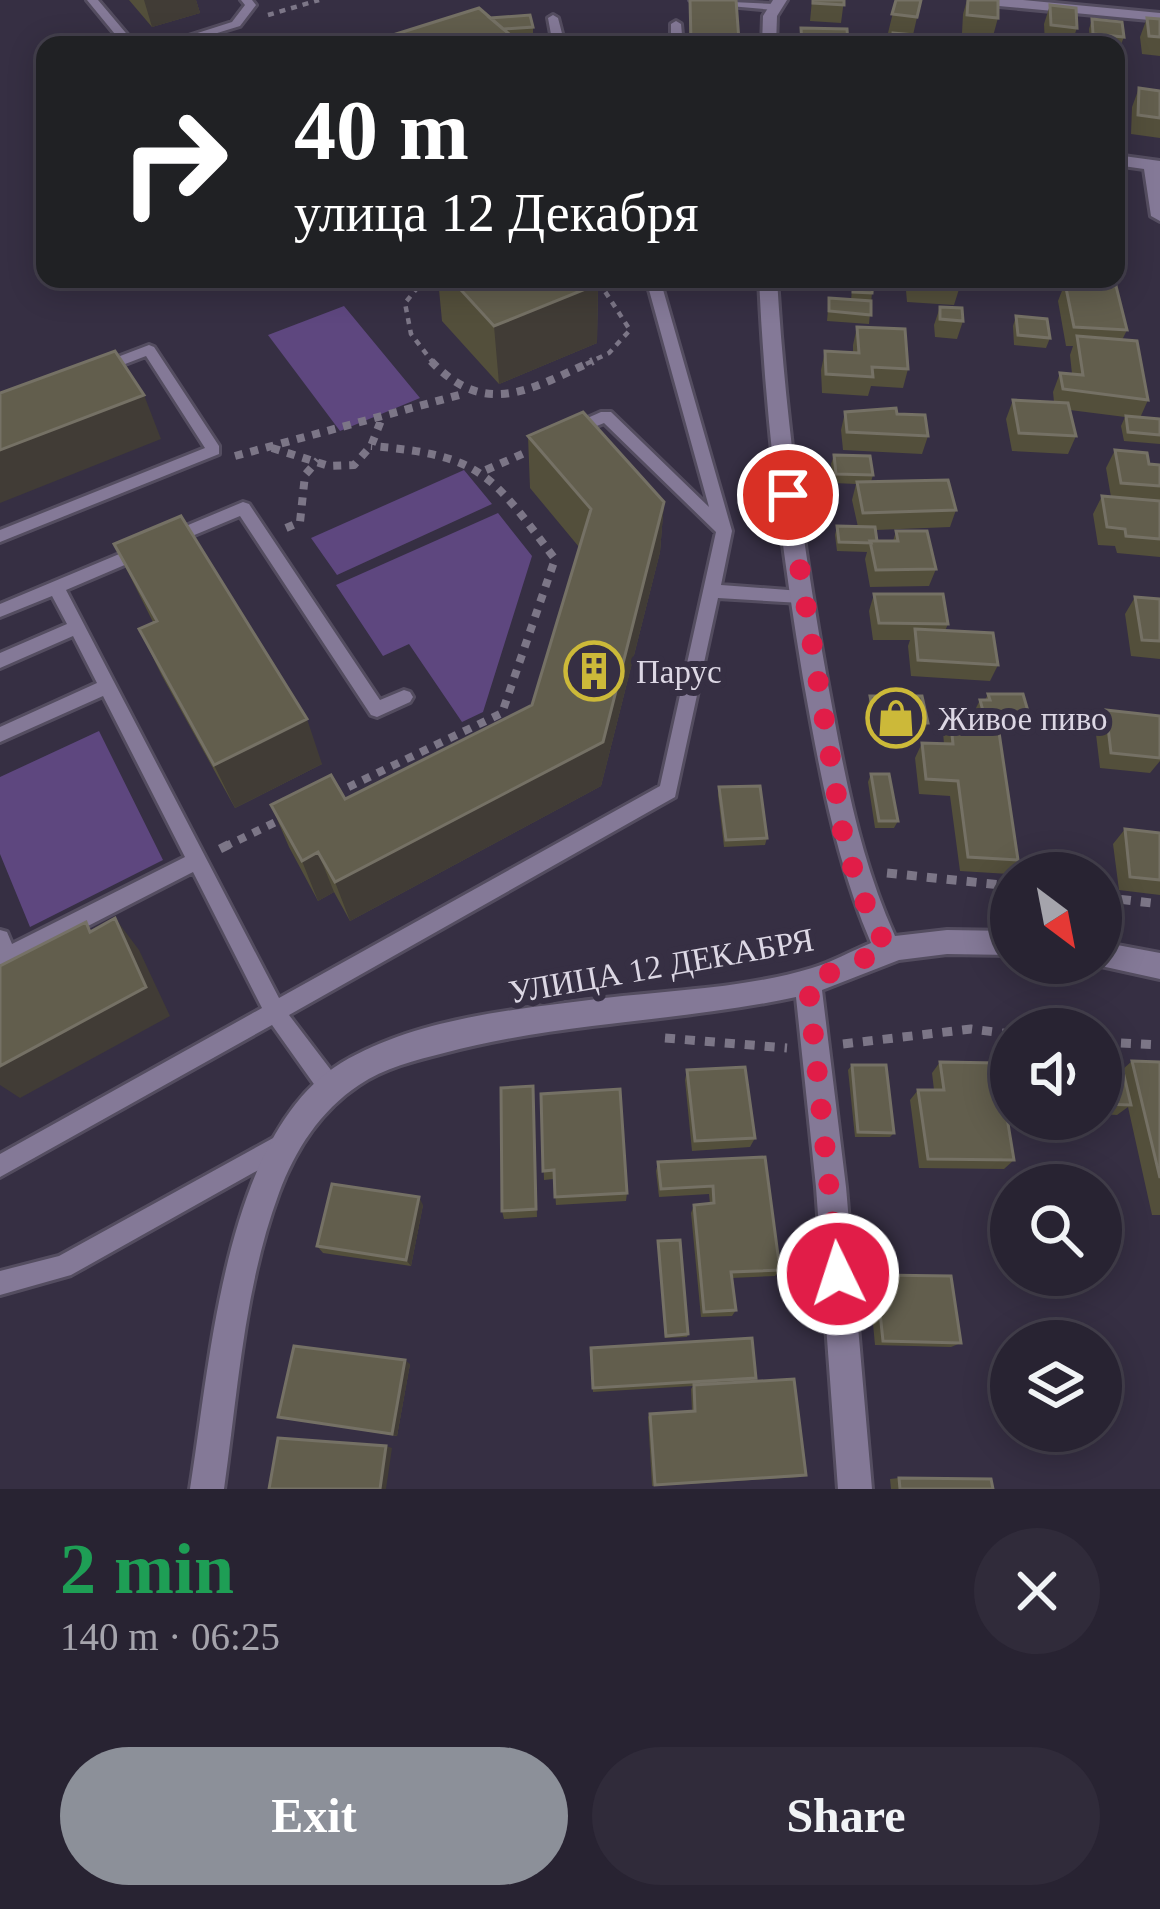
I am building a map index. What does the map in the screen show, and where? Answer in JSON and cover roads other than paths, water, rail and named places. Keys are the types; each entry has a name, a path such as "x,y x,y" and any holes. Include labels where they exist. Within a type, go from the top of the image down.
{"street":[{"path":"976,0 1160,17"},
{"path":"771,36 777,3"},
{"path":"1125,161 1156,166 1160,216"},
{"path":"768,288 772,364 800,597 854,870 887,949"},
{"name":"УЛИЦА 12 ДЕКАБРЯ","path":"329,1086 379,1059 533,1021 808,982 887,949 990,944"},
{"path":"1122,959 1160,966"},
{"path":"808,982 855,1489"},
{"path":"208,1489 249,1232 286,1142 329,1086"}],"lane":[{"path":"92,0 122,36"},
{"path":"198,36 236,25 251,5 246,0"},
{"path":"695,0 777,3"},
{"path":"553,17 557,36"},
{"path":"676,24 677,36"},
{"path":"0,1166 668,791 724,531 655,288"},
{"path":"0,536 214,450 149,350 85,374"},
{"path":"529,451 606,416 724,531"},
{"path":"0,610 243,508 377,710 404,697"},
{"path":"56,587 275,1012 329,1086"},
{"path":"712,591 800,597"},
{"path":"0,661 77,627"},
{"path":"0,735 107,686"},
{"path":"0,939 7,957 197,860"},
{"path":"0,1283 63,1268 286,1142"}],"place":[{"name":"Парус","path":"594,671"},
{"name":"Живое пиво","path":"896,718"}]}
